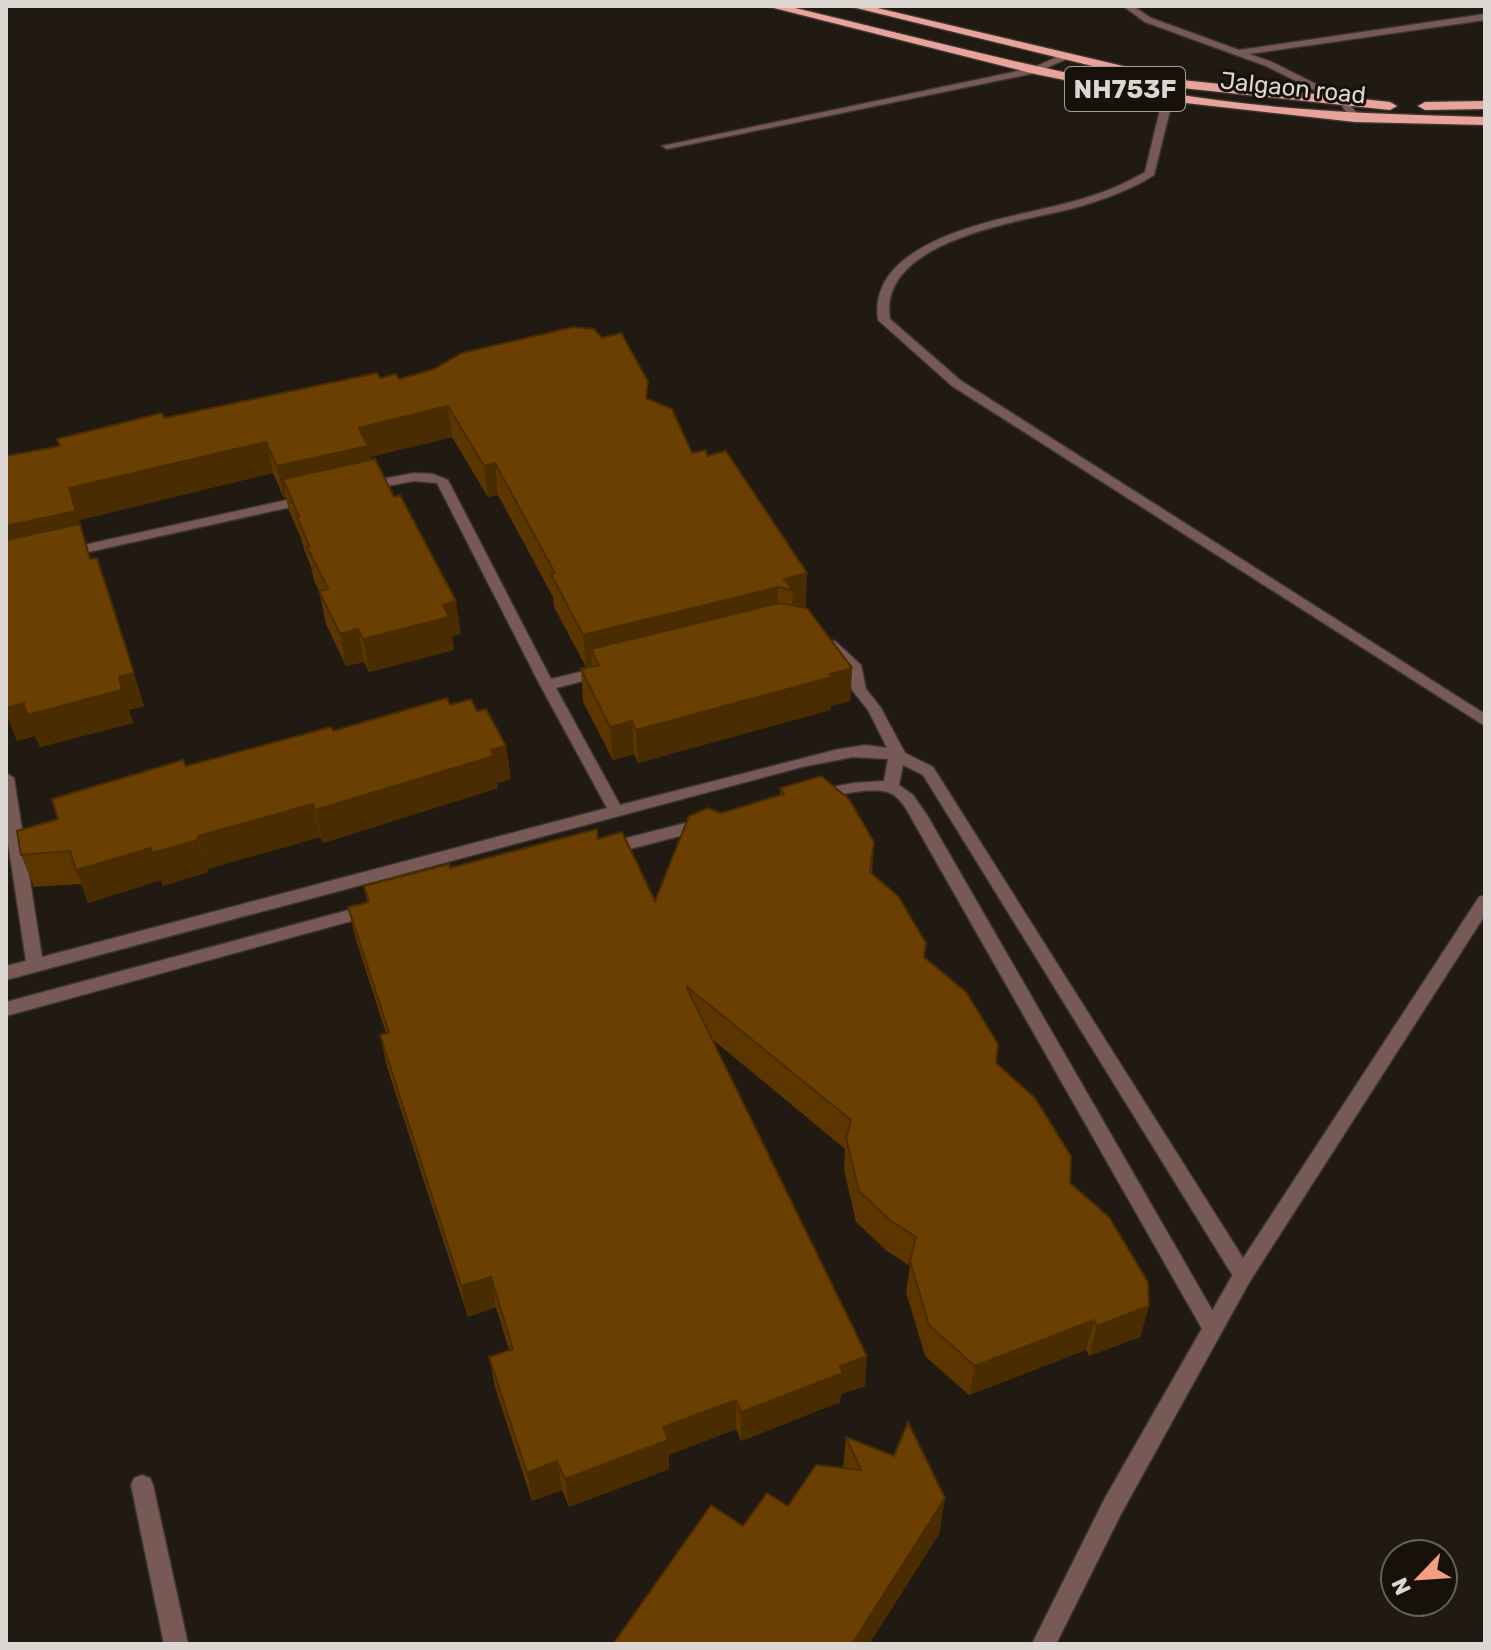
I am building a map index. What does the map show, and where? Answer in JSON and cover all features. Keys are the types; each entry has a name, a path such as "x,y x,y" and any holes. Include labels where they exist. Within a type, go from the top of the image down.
{"highway":[{"name":"Jalgaon road","path":"772,6 794,8 1035,70 1168,97 1355,118 1485,121"},
{"name":"NH753F","path":"854,6 1182,84 1392,106 1485,105"}],"street":[{"path":"1125,6 1148,20 1241,53 1343,101 1355,118"},
{"path":"1241,53 1485,17"},
{"path":"667,146 1035,70 1066,56"},
{"path":"1182,84 1168,97 1150,173 1120,191 952,236 908,263 883,292 880,311 884,320 956,383 1485,721"},
{"path":"354,489 408,477 429,476 442,480 547,685 616,811"},
{"path":"45,557 323,496"},
{"path":"823,636 854,665 859,690 874,708 897,753 891,787"},
{"path":"547,685 624,666"},
{"path":"6,973 802,762 876,749 897,753 928,771 1243,1275"},
{"path":"6,778 35,965"},
{"path":"805,798 836,790 891,787 904,795 919,815 1212,1328"},
{"path":"588,854 728,818"},
{"path":"452,854 460,875"},
{"path":"1044,1644 1113,1506 1243,1275 1485,901"},
{"path":"6,1009 389,905"},
{"path":"142,1485 176,1644"}],"building":[{"path":"573,327 594,329 602,338 621,333 648,381 646,398 672,409 692,453 706,450 707,456 726,451 807,573 784,579 793,590 778,587 583,635 551,574 555,573 495,463 484,466 448,406 359,428 368,446 277,466 266,442 69,488 76,511 6,526 6,456 60,446 57,439 162,413 164,418 377,373 380,378 396,374 399,379 434,369 462,353"},
{"path":"375,459 394,497 400,495 456,601 443,605 449,617 363,639 358,629 340,634 319,591 328,589 307,547 310,547 283,479"},
{"path":"80,524 90,559 97,558 134,673 119,677 122,690 27,715 24,703 6,708 6,540"},
{"path":"779,603 807,608 852,668 830,674 832,677 636,730 632,721 610,727 581,669 599,665 591,649"},
{"path":"447,698 450,705 471,699 477,711 486,709 506,746 491,750 494,756 315,810 313,804 198,836 198,840 152,853 151,848 76,870 70,851 21,855 17,831 58,819 52,799 183,760 186,766 331,727 333,731"},
{"path":"821,776 849,799 874,842 870,872 898,896 926,943 924,957 966,992 998,1044 996,1063 1035,1098 1071,1156 1070,1183 1109,1217 1148,1282 1149,1306 1097,1326 1094,1320 975,1366 929,1325 910,1261 916,1237 890,1220 859,1191 846,1138 851,1120 686,986 867,1356 840,1366 843,1373 741,1412 736,1400 663,1427 668,1440 565,1479 557,1461 527,1473 489,1357 513,1349 491,1277 461,1286 380,1035 389,1032 348,907 369,902 364,886 449,864 450,868 597,829 598,839 622,832 655,901 689,816 708,808 721,813 784,794 780,788"},
{"path":"908,1422 945,1498 852,1644 613,1644 711,1505 743,1526 767,1493 788,1506 816,1465 861,1470 846,1437 894,1456"}]}
